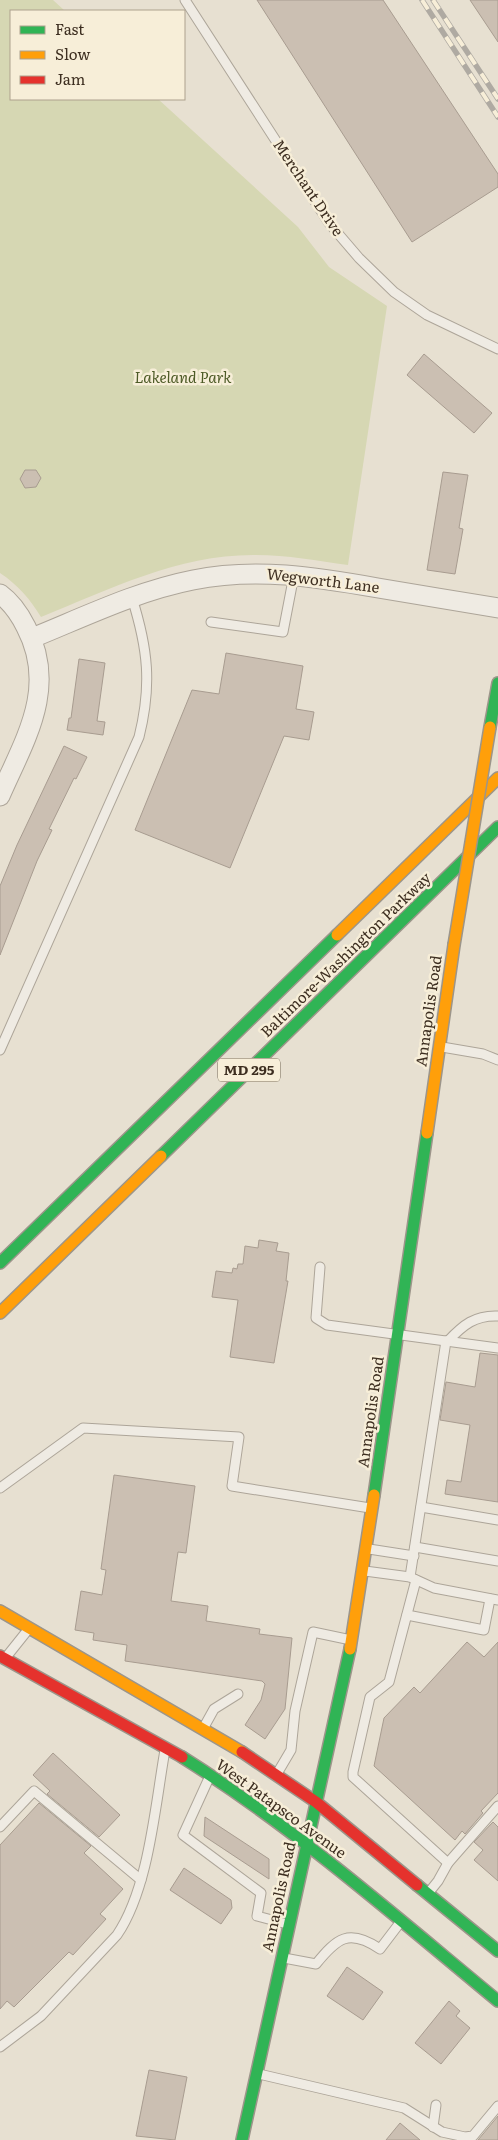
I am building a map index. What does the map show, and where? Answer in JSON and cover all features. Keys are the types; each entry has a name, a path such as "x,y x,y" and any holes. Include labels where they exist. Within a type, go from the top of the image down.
{"main road":[{"name":"Annapolis Road","path":"242,2140 352,1640 454,946 498,683"},
{"name":"Baltimore-Washington Parkway","path":"0,1263 498,778"},
{"name":"Baltimore-Washington Parkway","path":"0,1312 498,827"},
{"name":"West Patapsco Avenue","path":"0,1612 204,1728 277,1774 316,1802 498,1951"},
{"name":"West Patapsco Avenue","path":"2,1659 166,1747 240,1794 306,1843 498,2001"}],"street":[{"name":"Wegworth Lane","path":"32,638 132,598 193,580 255,573 294,575 498,608"},
{"path":"0,594 21,617 32,638 41,683 38,705 0,796"}],"lane":[{"name":"Merchant Drive","path":"185,0 329,223 358,258 394,292 426,315 498,349"},
{"path":"211,622 283,632 294,575"},
{"path":"0,1050 139,737 145,710 147,661 143,635 132,598"},
{"path":"439,1046 483,1054 498,1060"},
{"path":"320,1267 316,1318 327,1325 498,1348"},
{"path":"448,1862 353,1777 352,1767 370,1697 389,1682 407,1615 413,1579 414,1551 447,1341 469,1321 483,1315 498,1316"},
{"path":"0,1488 82,1428 239,1437 232,1486 372,1509"},
{"path":"421,1507 498,1520"},
{"path":"366,1549 414,1551 498,1561"},
{"path":"362,1570 413,1579 434,1588 494,1599 484,1630 407,1615"},
{"path":"2,1659 30,1628"},
{"path":"277,1774 291,1750 295,1711 313,1632 352,1640"},
{"path":"204,1728 214,1709 238,1694"},
{"path":"0,2047 41,2016 117,1935 135,1902 141,1880 166,1747"},
{"path":"210,1776 183,1835 261,1893 257,1916 289,1924"},
{"path":"0,1827 34,1791 141,1880"},
{"path":"428,1893 438,1881 448,1862 498,1806"},
{"path":"281,1957 316,1964 333,1943 348,1937 364,1939 380,1949 402,1921"},
{"path":"477,1934 490,1933"},
{"path":"256,2073 404,2108 432,2127 455,2135 474,2136 498,2106"},
{"path":"432,2127 436,2105"}],"green space":[{"name":"Lakeland Park","path":"0,0 53,0 64,10 10,10 10,100 159,100 298,227 329,267 387,306 348,565 268,555 228,556 200,560 146,575 41,617 23,593 0,573"}],"building":[{"path":"257,0 383,0 498,174 498,187 412,242"},
{"path":"470,0 498,0 498,42"},
{"path":"424,354 492,413 474,433 407,375"},
{"path":"25,470 36,470 41,478 36,487 25,488 20,479"},
{"path":"443,472 468,475 459,528 463,529 455,574 427,570"},
{"path":"226,653 303,666 296,709 314,712 309,740 284,736 230,868 135,830 192,690 219,694"},
{"path":"79,659 105,663 97,721 105,722 103,735 67,730 69,718 71,718"},
{"path":"64,746 87,757 76,779 74,778 49,829 52,830 37,861 0,955 0,886 17,845"},
{"path":"259,1240 278,1243 276,1251 289,1253 286,1281 288,1281 274,1363 230,1357 238,1300 212,1297 216,1271 232,1273 233,1268 237,1269 238,1264 243,1264 245,1246 258,1248"},
{"path":"480,1353 498,1355 498,1502 445,1494 447,1480 461,1482 470,1425 440,1420 446,1382 475,1387"},
{"path":"114,1475 195,1486 186,1553 178,1552 171,1601 208,1606 206,1621 260,1629 259,1634 292,1638 285,1709 265,1739 245,1725 261,1700 265,1684 262,1681 125,1661 127,1645 93,1640 94,1633 75,1630 81,1591 102,1595 106,1570 101,1569"},
{"path":"467,1642 484,1657 498,1642 498,1793 481,1811 483,1813 465,1834 462,1831 455,1840 374,1766 384,1718 414,1687 420,1693"},
{"path":"53,1753 120,1815 99,1837 47,1794 50,1791 33,1775"},
{"path":"39,1803 91,1846 84,1853 123,1889 100,1914 106,1919 73,1955 69,1952 14,2007 7,2001 0,2009 0,1845"},
{"path":"205,1817 269,1859 269,1879 204,1836"},
{"path":"493,1822 498,1827 498,1881 474,1860 483,1850 474,1842"},
{"path":"184,1868 231,1900 232,1908 221,1924 170,1890"},
{"path":"347,1967 383,1992 363,2020 327,1996"},
{"path":"449,2001 460,2011 456,2016 470,2028 441,2064 415,2043"},
{"path":"149,2070 187,2077 175,2140 136,2136"},
{"path":"498,2116 498,2140 478,2140"},
{"path":"400,2123 420,2140 386,2140"}],"railway":[{"path":"422,0 498,117"},
{"path":"433,0 498,99"}],"traffic: fast":[{"path":"490,727 498,683"},
{"path":"161,1156 498,827"},
{"path":"0,1263 337,935"},
{"path":"374,1495 427,1133"},
{"path":"242,2140 350,1649"},
{"path":"182,1757 224,1784 304,1843 383,1905 498,2001"},
{"path":"417,1885 498,1951"}],"traffic: slow":[{"path":"454,945 490,727"},
{"path":"337,935 498,778"},
{"path":"427,1133 454,945"},
{"path":"0,1313 161,1156"},
{"path":"350,1649 374,1495"},
{"path":"0,1611 242,1752"}],"traffic: jam":[{"path":"0,1656 182,1757"},
{"path":"242,1752 316,1802 417,1885"}]}
